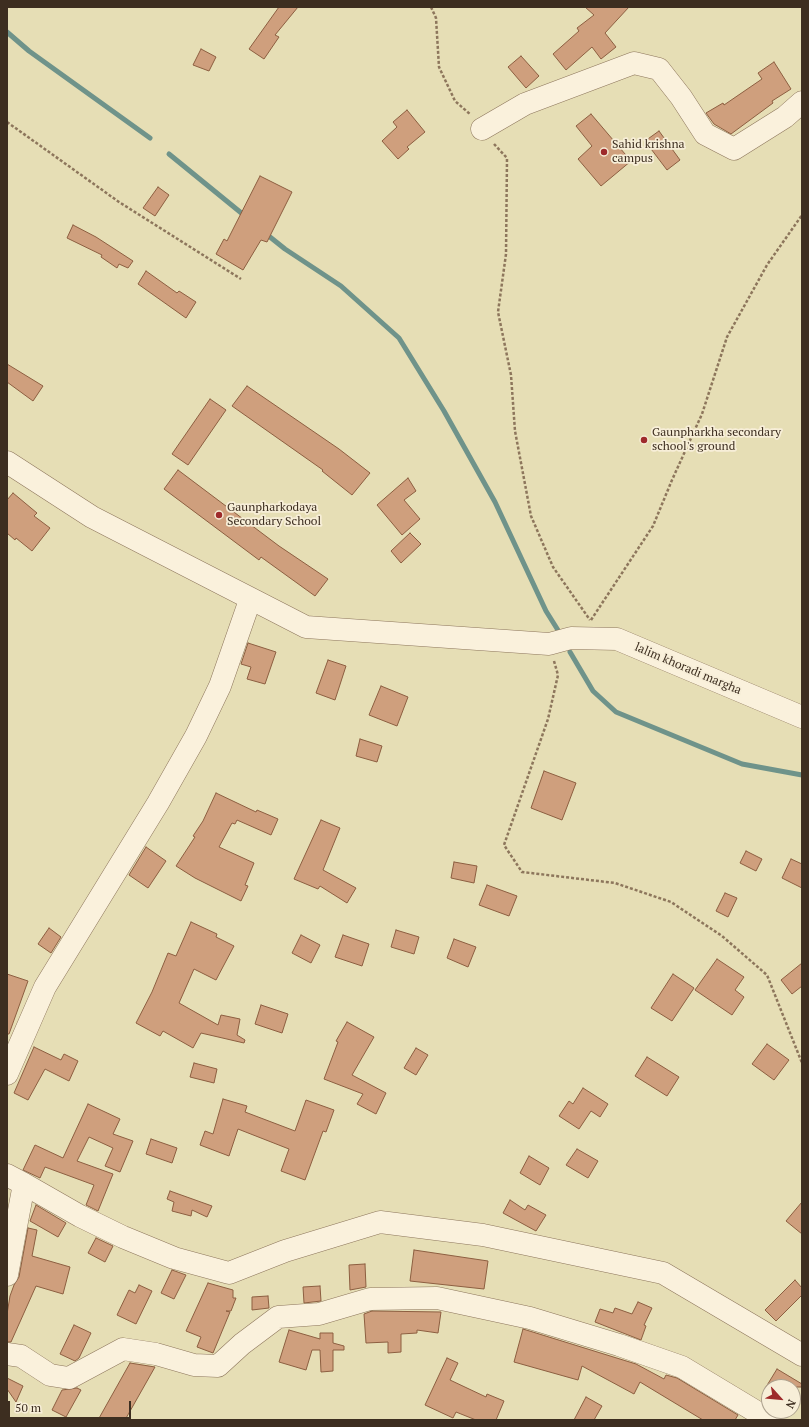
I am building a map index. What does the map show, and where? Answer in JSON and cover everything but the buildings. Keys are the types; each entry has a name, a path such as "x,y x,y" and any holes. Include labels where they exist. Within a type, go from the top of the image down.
{"street":[{"path":"482,129 525,104 634,63 659,69 681,97 705,134 734,150 785,117 802,102"},
{"name":"lalim khoradi margha","path":"7,462 92,517 306,628 549,644 571,638 617,639 802,717"},
{"path":"7,1074 44,987 158,802 196,736 220,686 250,600"},
{"path":"7,1275 16,1179 80,1216 124,1238 174,1258 229,1273 285,1251 380,1222 483,1235 663,1273 802,1355"},
{"path":"7,1354 21,1356 50,1375 69,1378 123,1350 156,1354 194,1365 218,1366 242,1344 278,1317 319,1314 370,1299 437,1298 530,1318 619,1345 682,1367 770,1420"}],"path":[{"path":"431,7 436,18 439,67 455,101 507,158 506,254 498,312 511,375 515,431 531,516 553,567 591,621"},
{"path":"7,122 119,202 241,280"},
{"path":"571,638 591,621 654,526 672,480 702,414 727,337 767,264 802,214"},
{"path":"549,644 558,675 548,719 504,845 522,872 615,883 671,902 722,936 767,975 802,1063"}],"shaded area":[{"path":"7,7 802,7 802,1420 7,1420"}],"waterway":[{"path":"7,32 29,51 150,138"},
{"path":"169,154 245,216"},
{"path":"265,233 285,249 341,286 399,338 444,411 495,502 546,611 561,635"},
{"path":"570,652 593,691 616,712 742,764 802,775"}],"place":[{"name":"Sahid krishna campus","path":"604,152"},
{"name":"Gaunpharkha secondary school's ground","path":"644,440"},
{"name":"Gaunpharkodaya Secondary School","path":"219,515"}]}
